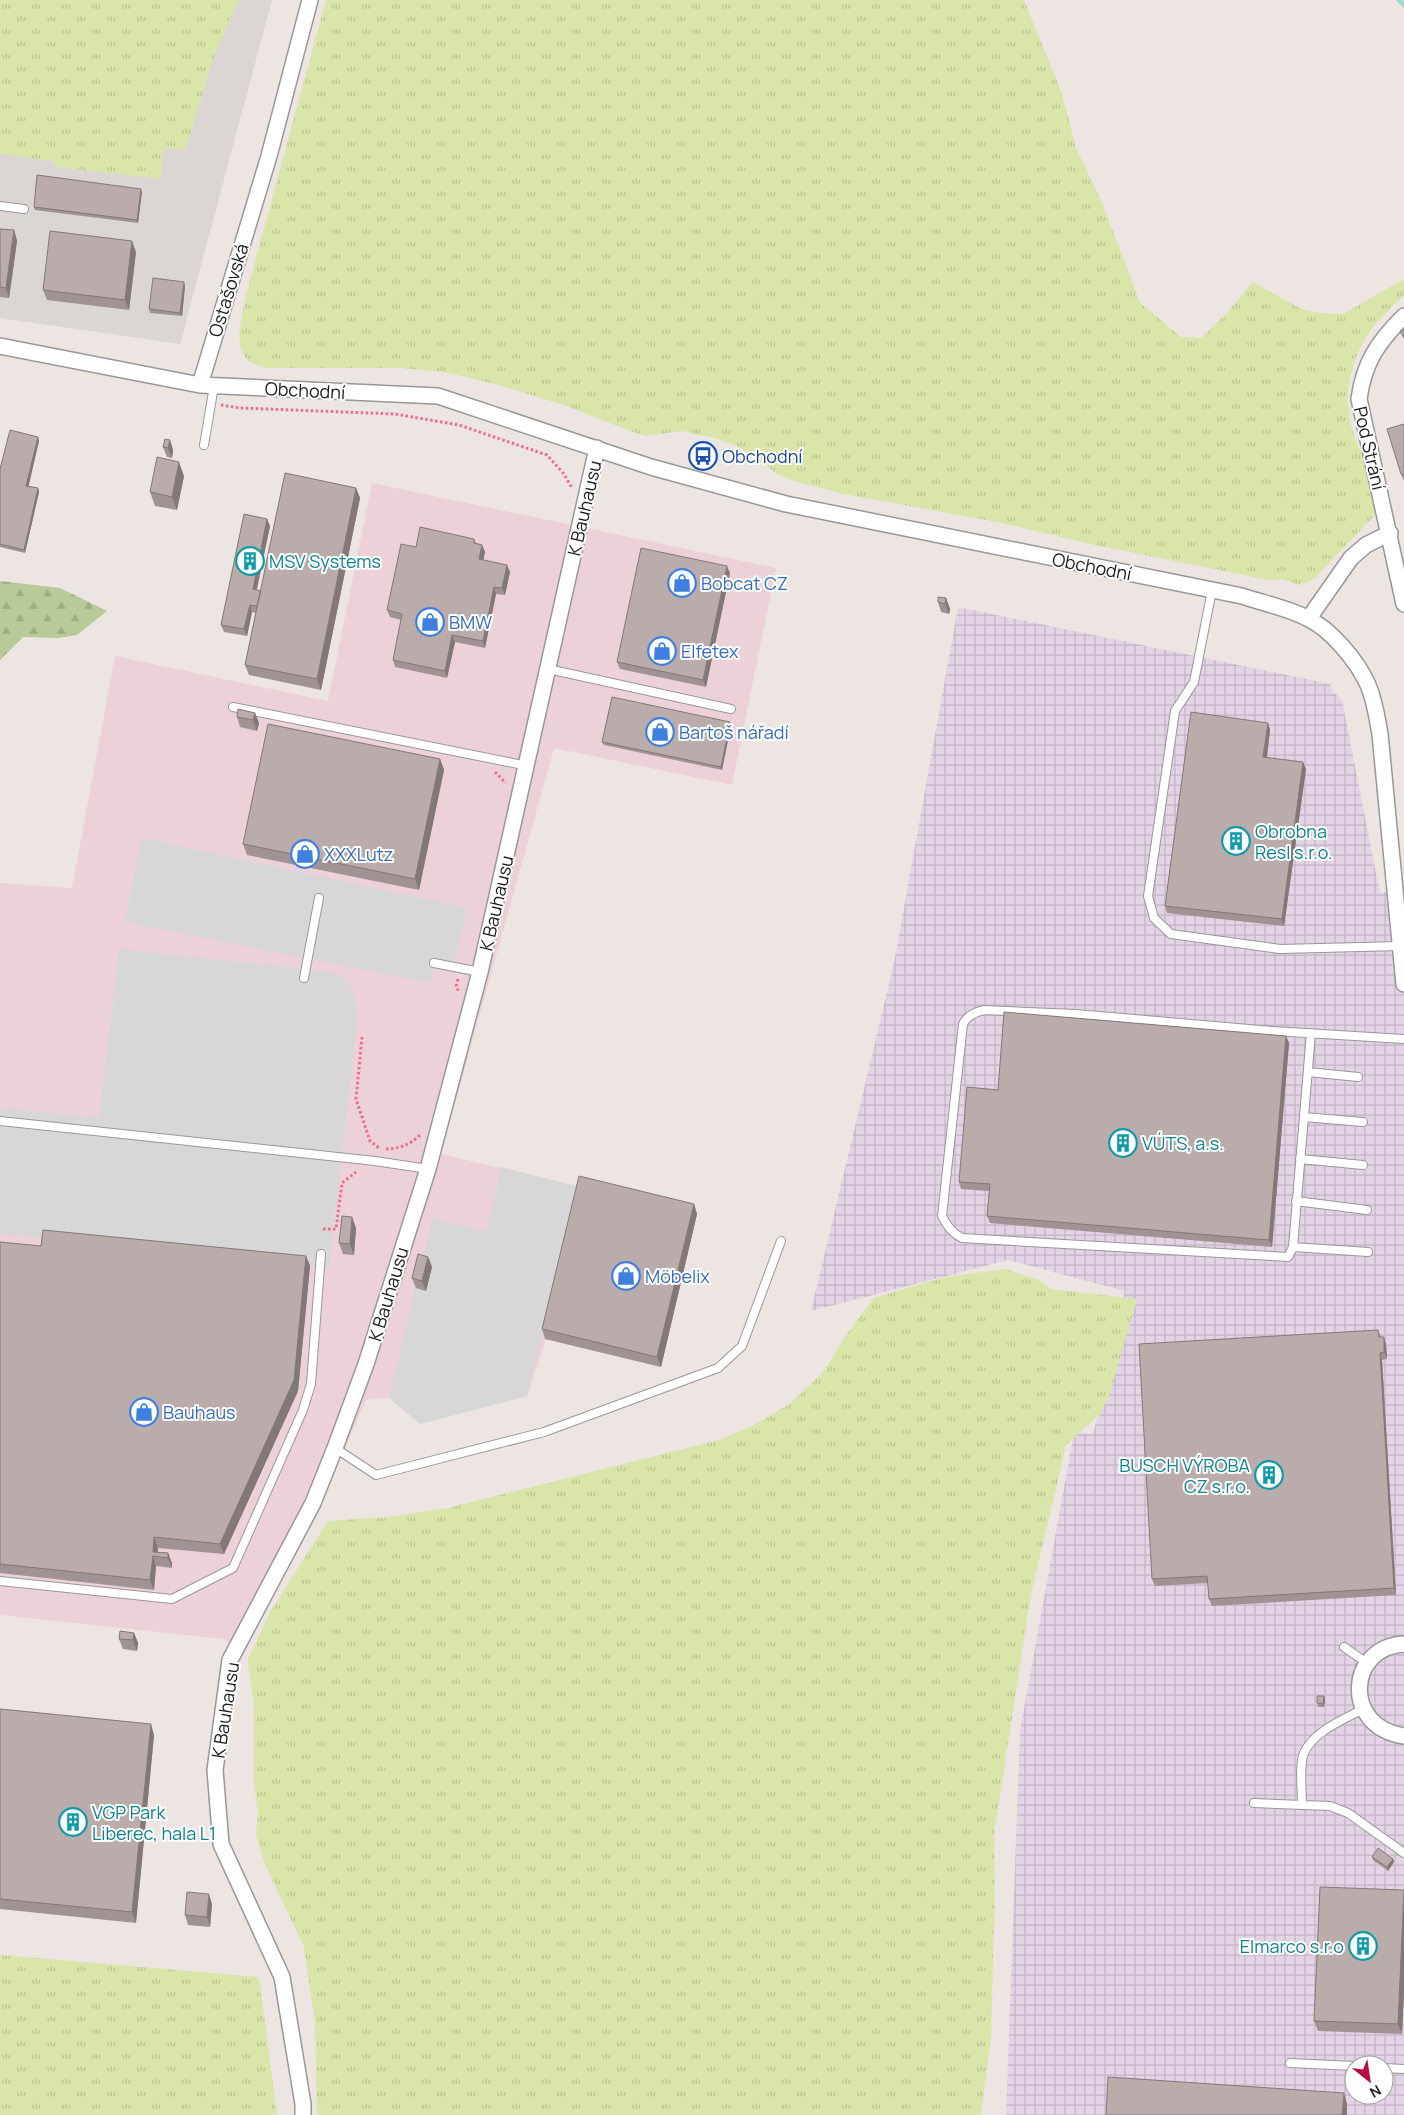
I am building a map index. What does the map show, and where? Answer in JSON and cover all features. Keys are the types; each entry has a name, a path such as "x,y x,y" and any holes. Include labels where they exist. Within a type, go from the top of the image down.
{"street":[{"name":"Ostašovská","path":"207,385 310,0"},
{"name":"Pod Strání","path":"1404,316 1380,341 1370,357 1362,378 1359,399 1390,533 1404,604"},
{"path":"0,346 207,385"},
{"name":"Obchodní","path":"207,385 438,396 650,467 786,504 1242,596 1309,618 1336,639 1358,668 1368,685 1375,704 1400,892 1404,984"},
{"name":"K Bauhausu","path":"303,2115 303,2104 282,1977 221,1844 215,1770 230,1660 313,1503 366,1364 428,1169 480,972 528,766 597,448"},
{"path":"1309,618 1351,558 1366,545 1390,533"},
{"path":"1404,1644 1382,1650 1367,1663 1360,1678 1359,1694 1363,1709 1373,1723 1387,1732 1404,1736"}],"lane":[{"path":"0,206 24,209"},
{"path":"204,445 211,403 207,385"},
{"path":"1212,590 1194,682 1175,712 1148,896 1154,918 1171,934 1280,949 1401,946"},
{"path":"548,669 730,709"},
{"path":"233,707 528,766"},
{"path":"304,978 319,898"},
{"path":"434,963 480,972"},
{"path":"1311,1033 1293,1247 1290,1254 1286,1257 962,1238 952,1232 942,1216 963,1024 966,1018 976,1012 984,1010 1076,1014 1404,1039"},
{"path":"1308,1072 1358,1077"},
{"path":"1304,1117 1363,1122"},
{"path":"0,1121 375,1161 428,1169"},
{"path":"1300,1159 1362,1165"},
{"path":"1296,1201 1367,1210"},
{"path":"335,1448 376,1475 544,1432 718,1368 742,1346 781,1241"},
{"path":"1293,1247 1368,1252"},
{"path":"0,1581 172,1599 233,1568 303,1410 311,1384 322,1254"},
{"path":"1344,1647 1367,1663"},
{"path":"1302,1804 1303,1754 1314,1739 1322,1733 1363,1709"},
{"path":"1254,1803 1330,1806 1348,1813 1404,1853"},
{"path":"1290,2062 1344,2065"}],"path":[{"path":"211,403 240,408 395,414 459,425 547,455 564,474 572,490"},
{"path":"482,756 480,769 495,772 503,778 508,787"},
{"path":"460,1001 456,986 462,969"},
{"path":"362,1037 356,1099 370,1141 378,1148 401,1147 414,1141 422,1131"},
{"path":"323,1229 336,1230 342,1183 360,1170 373,1170 378,1148"}],"shaded area":[{"path":"0,0 272,0 180,344 0,318"},
{"path":"372,483 776,568 732,785 554,748 441,1154 697,1214 661,1367 546,1339 527,1396 420,1424 390,1398 366,1400 324,1494 241,1651 223,1639 0,1615 0,883 72,888 115,656 328,701"},
{"path":"958,607 1330,684 1333,692 1342,700 1380,893 1404,889 1404,2115 1006,2115 1020,1731 1073,1438 1080,1433 1093,1434 1137,1300 1123,1298 1125,1291 1008,1260 811,1311 894,963"},
{"name":"XXXLutz","path":"142,838 467,908 452,971 433,968 430,983 124,922"},
{"path":"119,949 331,972 347,981 353,993 357,1009 357,1022 329,1268 0,1234 0,1108 99,1118"},
{"path":"501,1167 579,1187 527,1396 420,1424 389,1398 432,1219 487,1231"}],"green space":[{"path":"0,0 239,0 211,65 186,149 163,149 161,179 56,167 53,161 0,154"},
{"path":"326,0 1024,0 1062,94 1076,148 1103,205 1140,303 1181,337 1201,338 1226,314 1253,282 1301,309 1321,313 1343,314 1404,279 1404,295 1374,326 1361,346 1352,368 1348,392 1350,421 1374,486 1377,500 1376,514 1314,579 1300,585 1282,579 1269,580 1095,545 1002,523 844,494 797,482 777,474 736,446 715,438 682,431 646,436 564,405 499,385 445,372 401,368 268,368 252,363 244,356 240,341 245,299"},
{"path":"0,581 60,588 107,611 77,635 58,638 23,637 0,660"},
{"path":"1006,1269 1038,1280 1051,1289 1137,1299 1110,1393 1101,1413 1066,1445 1031,1594 994,1834 995,1889 991,2037 981,2115 317,2115 315,2022 304,1947 264,1862 256,1835 258,1810 254,1786 254,1707 248,1660 270,1612 328,1521 389,1517 448,1508 719,1440 754,1425 791,1403 824,1371 847,1334 874,1298 945,1277"},
{"path":"0,1955 259,1977 277,2115 0,2115"}],"building":[{"path":"37,175 141,189 137,220 34,207"},
{"path":"0,229 14,230 6,288 0,287"},
{"path":"50,231 132,241 125,300 43,290"},
{"path":"153,278 184,282 180,313 149,309"},
{"path":"1404,329 1404,338 1400,331"},
{"path":"1404,424 1404,474 1401,474 1387,429"},
{"path":"10,430 38,437 26,486 38,488 24,550 0,544 0,469"},
{"path":"165,439 170,440 168,448 163,447"},
{"path":"157,457 179,462 172,497 150,492"},
{"path":"285,473 356,488 317,679 245,665"},
{"name":"MSV Systems","path":"244,514 267,519 253,589 261,591 257,606 250,605 244,629 221,625"},
{"path":"420,527 474,539 474,543 482,545 479,559 507,565 502,588 494,587 483,641 452,635 445,671 393,660 402,614 387,610 401,544 416,547"},
{"path":"641,548 727,566 703,680 617,662"},
{"path":"938,597 946,598 945,604 938,602"},
{"path":"612,697 730,722 721,767 602,742"},
{"path":"238,709 255,713 253,720 237,717"},
{"name":"Obrobna Resl s.r.o.","path":"1191,712 1268,723 1263,757 1303,762 1282,919 1165,906"},
{"path":"268,724 440,759 415,879 243,844"},
{"name":"VÚTS, a.s.","path":"1004,1012 1286,1036 1269,1240 987,1216 990,1184 959,1182 967,1087 998,1090"},
{"path":"579,1176 694,1204 657,1357 542,1329"},
{"path":"342,1216 352,1217 350,1244 339,1243"},
{"name":"Bauhaus","path":"43,1230 306,1256 294,1380 220,1544 154,1537 153,1552 168,1553 168,1558 153,1556 150,1580 0,1564 0,1242 41,1246"},
{"path":"418,1254 428,1257 422,1281 412,1278"},
{"name":"BUSCH VÝROBA CZ s.r.o.","path":"1378,1330 1379,1337 1384,1337 1384,1352 1380,1353 1394,1588 1209,1599 1207,1576 1152,1579 1139,1344"},
{"path":"120,1631 134,1633 133,1640 119,1639"},
{"path":"1317,1696 1324,1696 1323,1704 1317,1703"},
{"name":"VGP Park Liberec, hala L1","path":"0,1709 151,1724 132,1912 0,1899"},
{"path":"1378,1848 1393,1859 1387,1867 1372,1857"},
{"name":"Elmarco s.r.o","path":"1320,1887 1404,1890 1398,2024 1314,2021"},
{"path":"187,1892 209,1894 207,1917 185,1915"},
{"path":"1108,2077 1344,2093 1342,2115 1106,2115"}],"waterway":[{"path":"1399,0 1404,5"}],"place":[{"name":"Obchodní","path":"703,456"},
{"name":"MSV Systems","path":"250,561"},
{"name":"Bobcat CZ","path":"682,583"},
{"name":"BMW","path":"430,622"},
{"name":"Elfetex","path":"662,651"},
{"name":"Bartoš nářadí","path":"660,732"},
{"name":"Obrobna Resl s.r.o.","path":"1236,841"},
{"name":"XXXLutz","path":"305,854"},
{"name":"VÚTS, a.s.","path":"1123,1143"},
{"name":"Möbelix","path":"626,1276"},
{"name":"Bauhaus","path":"144,1412"},
{"name":"BUSCH VÝROBA CZ s.r.o.","path":"1269,1475"},
{"name":"VGP Park Liberec, hala L1","path":"73,1822"},
{"name":"Elmarco s.r.o","path":"1363,1946"}]}
